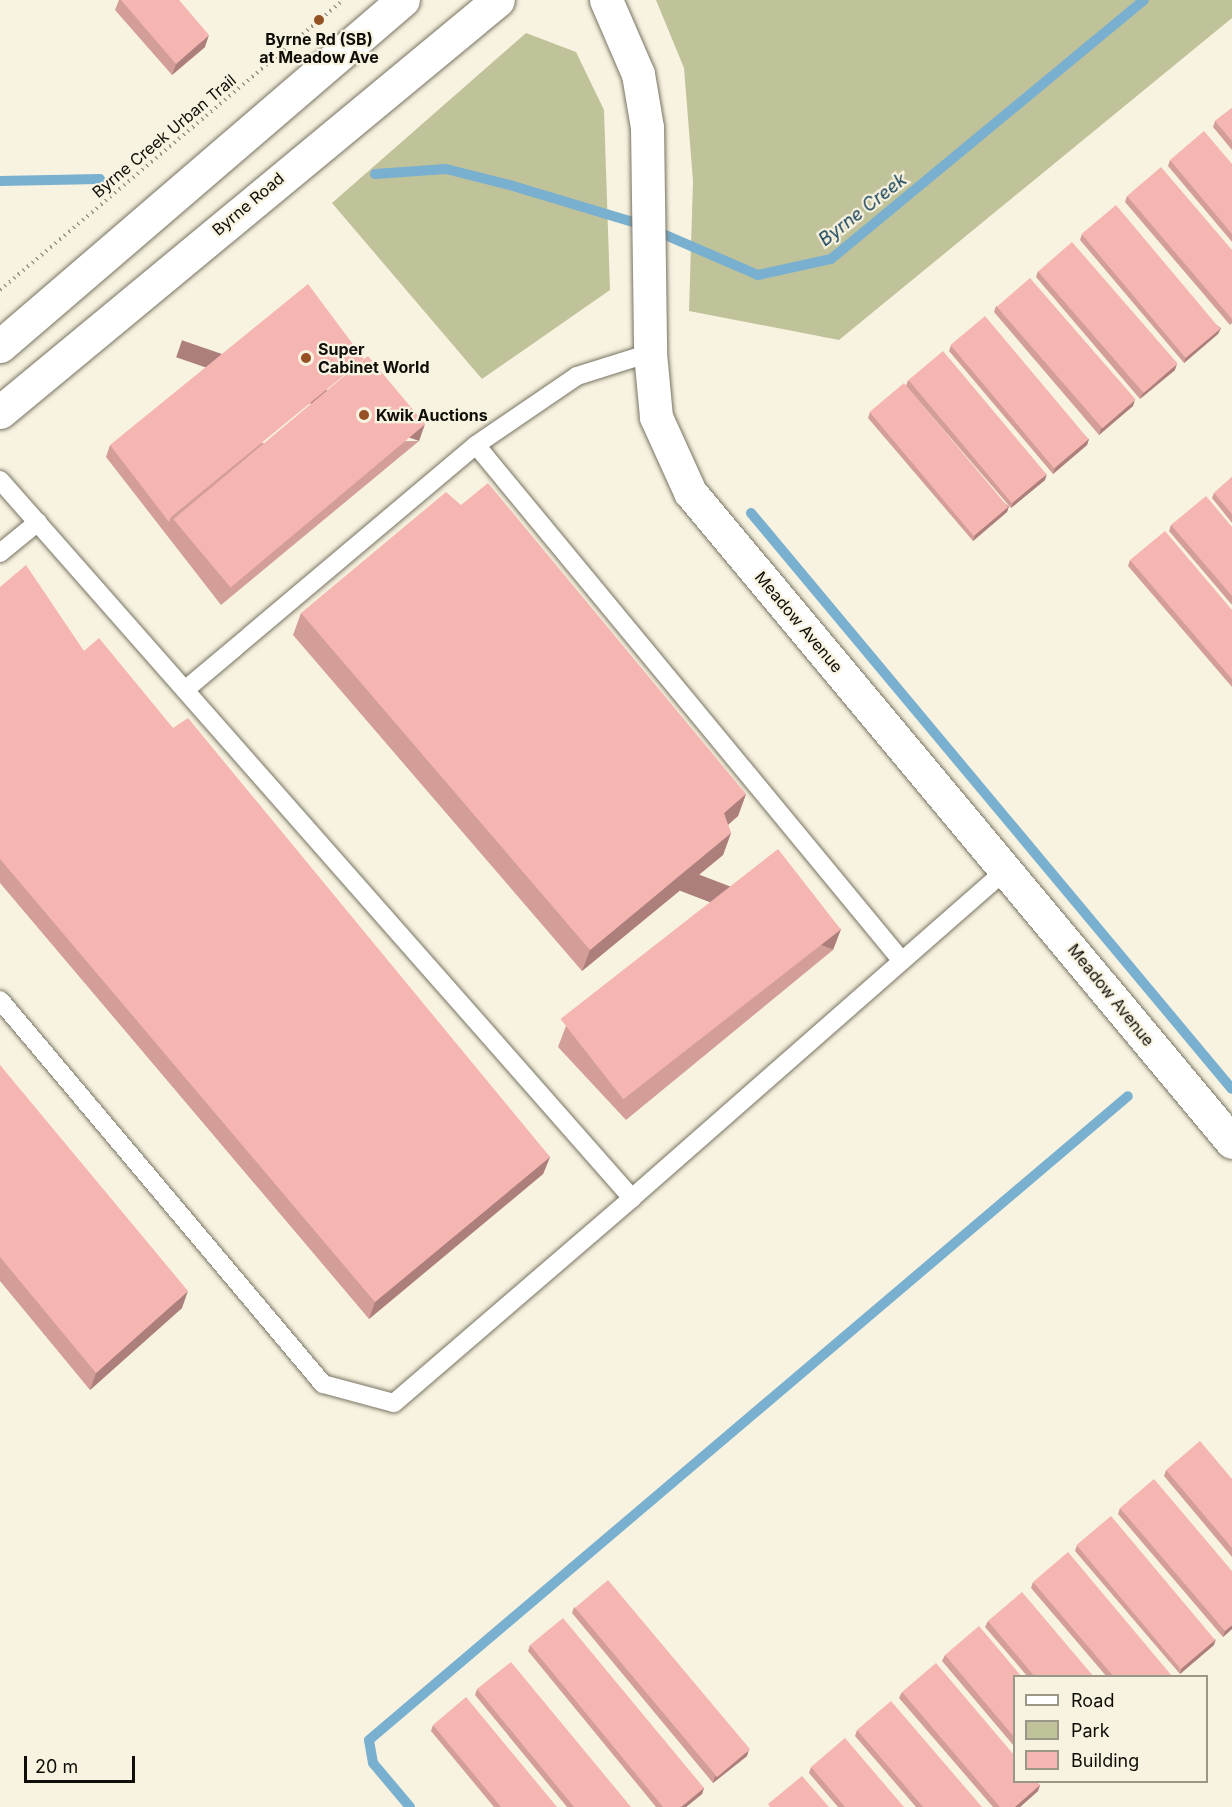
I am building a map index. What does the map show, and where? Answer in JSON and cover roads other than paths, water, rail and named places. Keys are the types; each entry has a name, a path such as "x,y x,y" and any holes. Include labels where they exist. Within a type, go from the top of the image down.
{"street":[{"path":"0,346 403,0"},
{"name":"Byrne Road","path":"0,412 498,0"},
{"name":"Meadow Avenue","path":"606,0 638,74 651,181 650,354 656,417 690,492 1008,868 1232,1142"}],"lane":[{"path":"185,690 476,445 577,376 650,354"},
{"path":"476,445 902,961"},
{"path":"0,480 632,1198"},
{"path":"0,553 38,522"},
{"path":"0,1000 323,1384 394,1403 1008,868"}],"waterway":[{"name":"Byrne Creek","path":"375,174 446,169 513,186 640,224 758,275 831,259 1144,0"},
{"name":"Byrne Creek","path":"0,181 100,179"},
{"path":"751,513 1232,1089"},
{"path":"410,1807 373,1763 369,1740 1128,1096"}],"place":[{"name":"Byrne Rd (SB) at Meadow Ave","path":"319,20"},
{"name":"Super Cabinet World","path":"306,358"},
{"name":"Kwik Auctions","path":"364,415"}]}
